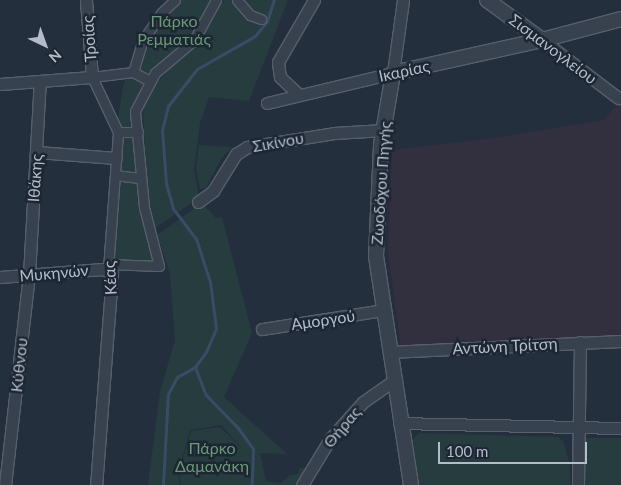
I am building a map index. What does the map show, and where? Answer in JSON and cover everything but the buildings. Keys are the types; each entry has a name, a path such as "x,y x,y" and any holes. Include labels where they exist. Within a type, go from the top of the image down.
{"street":[{"name":"Τροίας","path":"86,0 96,80"},
{"path":"133,72 143,40 160,14 176,0"},
{"path":"108,266 158,266 144,207 135,111 150,81 194,40 216,0"},
{"path":"237,0 250,15 261,19"},
{"path":"297,94 280,77 278,62 314,0"},
{"name":"Ζωοδόχου Πηγής","path":"403,0 384,130 376,256 399,422 411,485"},
{"name":"Σισμανογλείου","path":"487,0 618,98"},
{"name":"Ικαρίας","path":"267,103 297,94 542,40 621,19"},
{"path":"0,84 96,80 133,72 150,81"},
{"name":"Κέας","path":"96,80 118,132 108,266 113,277 96,485"},
{"name":"Ιθάκης","path":"29,275 40,81"},
{"name":"Σικίνου","path":"198,202 213,190 236,154 247,147 334,133 384,130"},
{"path":"118,132 138,132"},
{"path":"37,152 116,158"},
{"path":"115,175 140,178"},
{"name":"Μυκηνών","path":"0,277 108,266"},
{"name":"Κύθνου","path":"5,485 29,275"},
{"name":"Αμοργού","path":"262,329 384,310"},
{"name":"Αντώνη Τρίτση","path":"389,352 621,341"},
{"path":"578,485 577,428 580,342"},
{"name":"Θήρας","path":"302,485 335,433 363,402 393,381"},
{"path":"399,422 621,428"}],"shaded area":[{"path":"621,100 621,337 401,347 388,252 392,150 495,138 604,120"}],"green space":[{"name":"Πάρκο Ρεμματιάς","path":"170,0 222,0 195,43 150,87 142,111 146,192 163,263 107,261 117,124 123,87 137,47"},
{"path":"224,0 288,0 249,101 209,97 200,123 194,169 199,198 155,228 147,191 143,111 151,88 196,43"},
{"path":"199,145 232,147 221,159 206,188 200,189 196,169"},
{"name":"Πάρκο Δαμανάκη","path":"202,203 216,218 222,217 252,333 224,397 287,454 260,453 266,481 281,483 290,475 298,474 300,468 306,468 298,485 181,485 179,473 191,431 220,427 241,447 221,425 190,430 178,473 180,485 148,485 160,392 175,340 170,274 157,235"},
{"path":"419,433 559,437 564,443 570,464 571,485 416,485 407,445"},
{"path":"582,438 621,438 621,485 582,485"}],"waterway":[{"path":"163,485 168,394 177,377 195,367 206,352 216,328 210,282 196,239 173,208 166,183 162,130 168,106 197,69 255,36 267,21 274,0"},
{"path":"195,367 206,395 238,428 253,449 252,485"}]}
